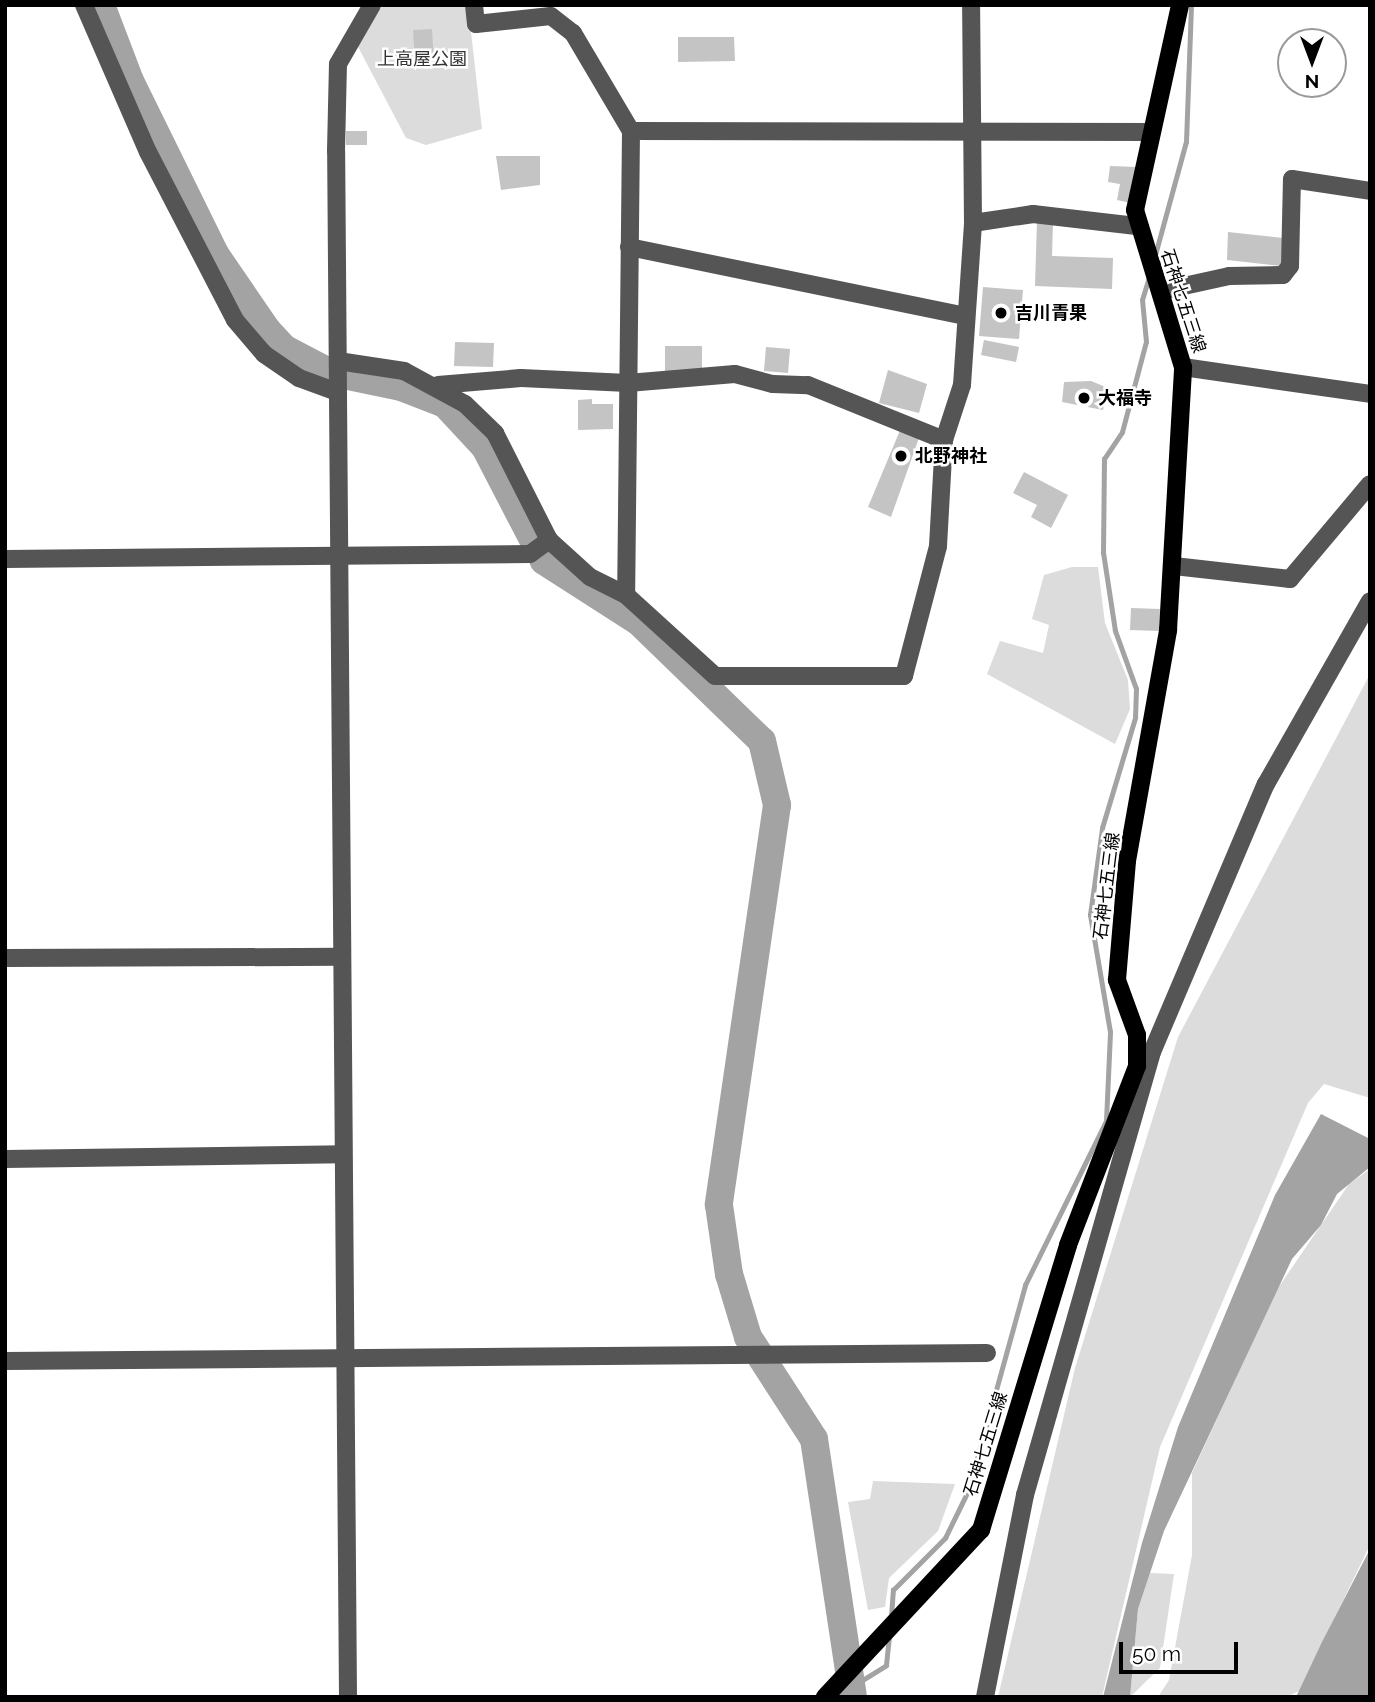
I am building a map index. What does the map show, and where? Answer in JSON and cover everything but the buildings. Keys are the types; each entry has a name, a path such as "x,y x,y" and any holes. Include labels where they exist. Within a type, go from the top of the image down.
{"main road":[{"path":"1136,226 1151,132 1180,5"},
{"name":"石神七五三線","path":"825,1697 981,1530 1068,1245 1123,1111 1137,1066 1137,1035 1118,979 1127,861 1146,775 1174,566 1182,367 1161,291 1136,226"}],"street":[{"path":"84,5 148,152 235,320 264,354 299,378 337,391"},
{"path":"348,1697 340,957 338,64 372,5"},
{"path":"474,5 476,24 551,16 573,33 631,131 626,595"},
{"path":"338,360 404,371 438,385 495,433 547,541 590,577 626,595 715,676 904,676 938,545 944,440 962,385 974,223 971,5"},
{"path":"631,131 1151,132"},
{"path":"1161,291 1229,276 1283,275 1290,266 1292,179 1370,191"},
{"path":"974,223 1033,214 1136,226"},
{"path":"629,247 966,316"},
{"path":"1182,367 1370,394"},
{"path":"438,385 522,378 628,383 735,374 774,384 808,385 944,440"},
{"path":"1174,566 1290,579 1370,484"},
{"path":"5,559 530,554 547,541"},
{"path":"985,1697 1025,1495 1152,1052 1266,784 1370,601"},
{"path":"5,958 340,957"},
{"path":"5,1159 343,1154"},
{"path":"5,1362 987,1353"}],"green space":[{"name":"上高屋公園","path":"383,5 468,5 482,129 426,145 406,138 356,43"},
{"path":"1072,567 1098,567 1105,623 1128,680 1130,709 1115,744 987,674 1000,641 1043,653 1049,625 1032,619 1044,575"},
{"path":"1370,674 1370,1098 1324,1084 1308,1103 1160,1447 1102,1697 998,1697 1075,1368 1178,1037"},
{"path":"1370,1169 1370,1545 1299,1691 1287,1697 1158,1697 1169,1680 1192,1555 1192,1473 1276,1291 1349,1184"},
{"path":"873,1481 955,1484 938,1531 889,1578 885,1607 868,1610 848,1502 870,1499"},
{"path":"1150,1573 1174,1574 1160,1668 1130,1697 1138,1609"}],"shaded area":[{"path":"1321,1114 1370,1139 1370,1167 1337,1194 1321,1225 1292,1259 1164,1531 1138,1609 1130,1697 1103,1697 1142,1543 1178,1427 1275,1195"},
{"path":"1370,1549 1370,1697 1296,1697 1322,1642"}],"waterway":[{"path":"101,5 130,81 215,254 267,330 285,349 329,372 401,387 445,404 485,447 544,561 639,622 762,741 777,805 719,1205 729,1274 748,1337 814,1439 853,1697"},
{"path":"1155,255 1186,142 1191,5"},
{"path":"891,1617 893,1590 945,1538 968,1491 1025,1285 1106,1121 1110,1032 1090,915 1102,828 1135,718 1136,689 1115,631 1103,553 1104,459 1122,432 1146,342 1142,300 1149,277"},
{"path":"853,1686 886,1665 889,1636"}],"place":[{"name":"吉川青果","path":"1001,313"},
{"name":"大福寺","path":"1084,398"},
{"name":"北野神社","path":"901,456"}]}
